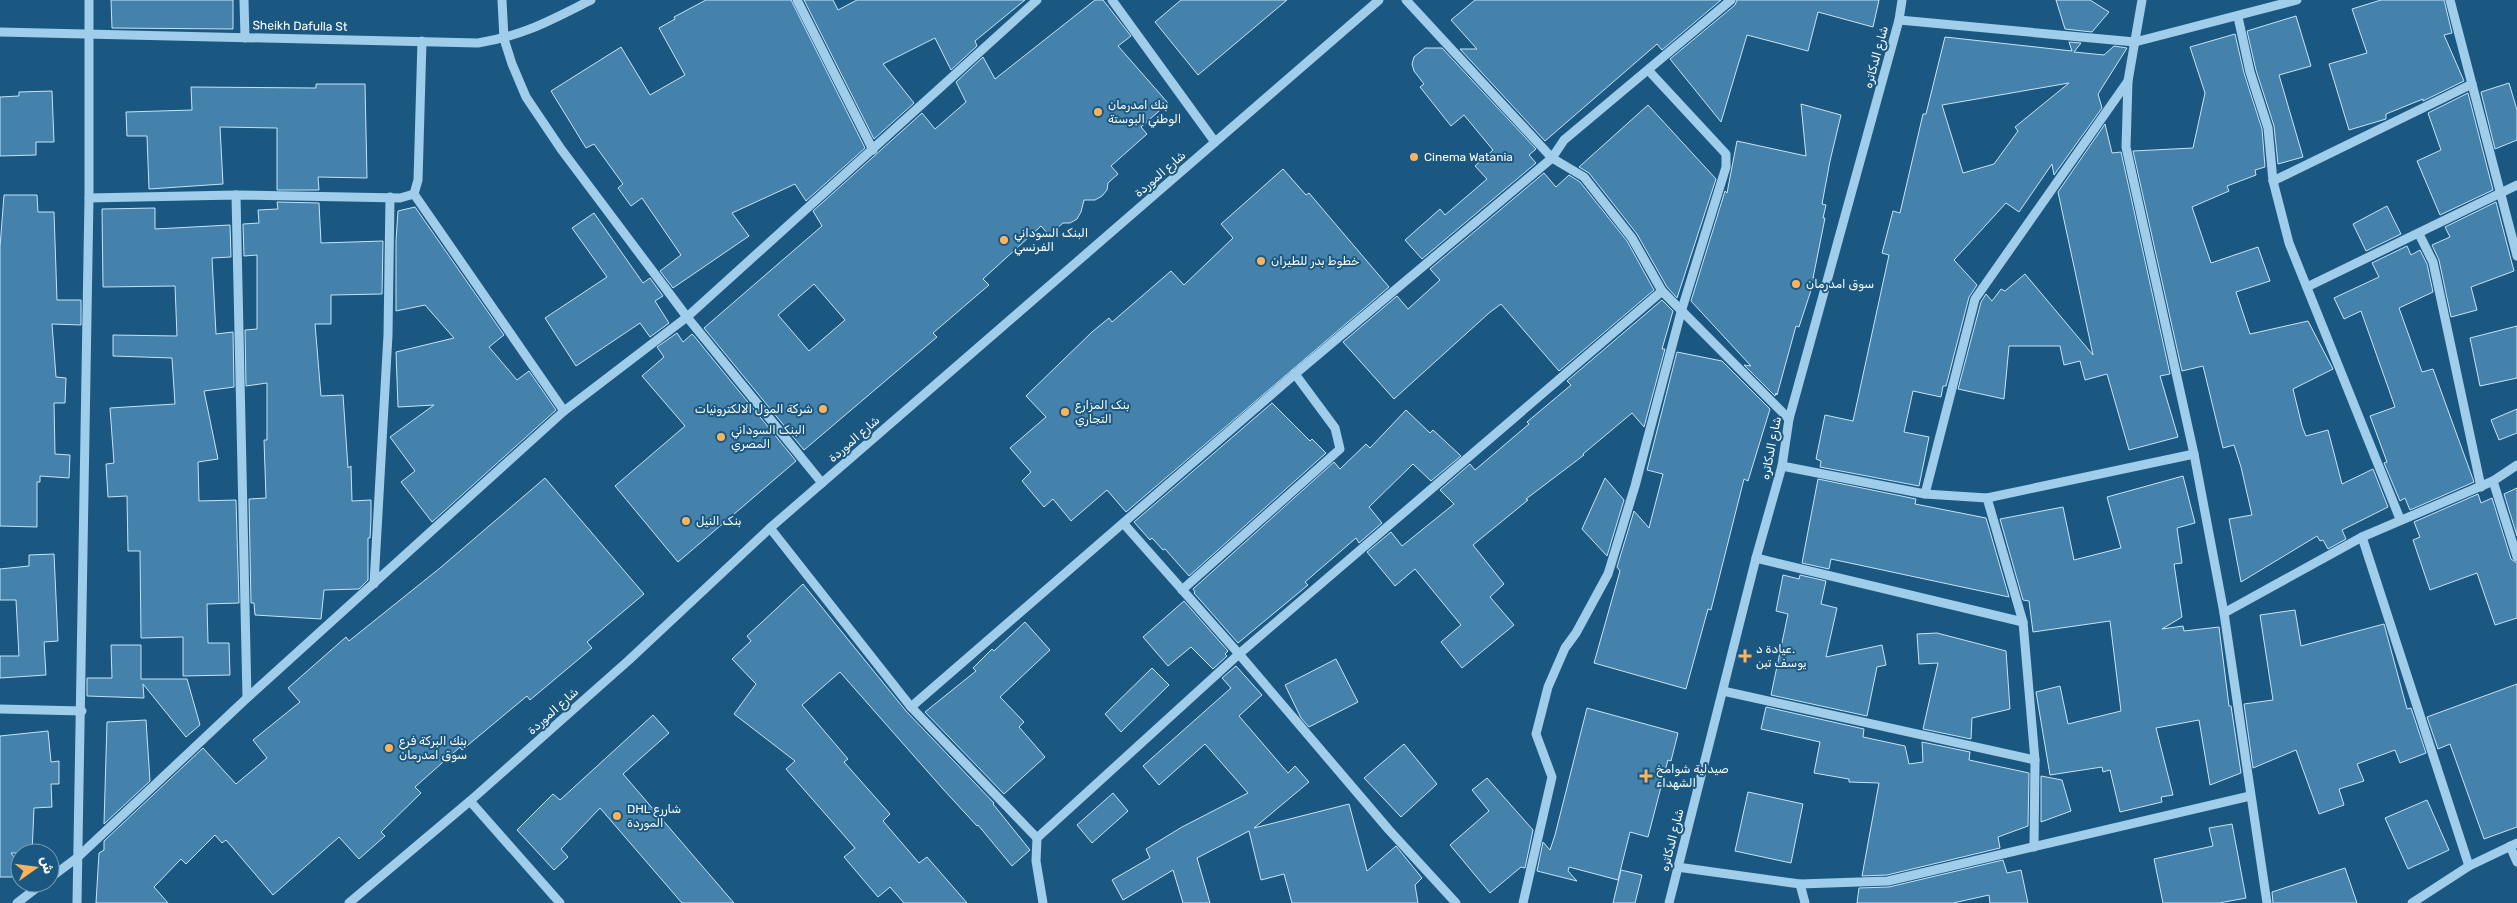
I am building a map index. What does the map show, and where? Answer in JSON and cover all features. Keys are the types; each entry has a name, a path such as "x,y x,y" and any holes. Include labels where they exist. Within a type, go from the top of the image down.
{"street":[{"path":"78,903 89,198 89,0"},
{"path":"244,0 245,38"},
{"path":"502,0 504,39 526,97 561,149 686,317 822,483"},
{"name":"Sheikh Dafulla St","path":"0,32 478,43 504,39 526,32 591,0"},
{"path":"797,0 873,150"},
{"path":"60,870 78,857 247,698 564,411 686,317 1037,0"},
{"path":"1112,0 1215,142"},
{"name":"شارع الموردة","path":"350,903 470,801 629,660 770,528 1379,0"},
{"path":"1406,0 1552,158 1584,177 1632,238 1662,291 1789,419"},
{"path":"911,707 1295,374 1552,158 1564,140 1731,0"},
{"name":"شارع الدكاتره","path":"1669,903 1756,558 1782,466 1789,419 1899,20 1902,0"},
{"path":"2142,0 2128,81 2126,147 2194,454 2224,613 2267,903"},
{"path":"1899,20 2135,42 2238,17 2296,0"},
{"path":"2450,0 2517,256"},
{"path":"2238,17 2250,72 2268,128 2273,181 2288,243 2400,519"},
{"path":"414,194 418,180 422,41"},
{"path":"1523,903 1552,777 1536,734 1548,687 1565,648 1576,633 1608,574 1635,486 1681,312 1726,167 1726,154 1648,71"},
{"path":"1925,494 1975,299 2128,81"},
{"path":"2273,181 2472,84"},
{"path":"2307,287 2517,186"},
{"path":"89,198 236,195 400,198 414,194"},
{"path":"414,194 564,411"},
{"path":"236,195 247,698"},
{"path":"374,584 388,335 390,197"},
{"path":"2419,234 2433,262 2481,486"},
{"path":"1043,903 1036,862 1037,838 1239,654 1662,291"},
{"path":"1182,590 1340,449 1335,428 1295,374"},
{"path":"1782,466 1925,494 1987,498 2194,454"},
{"path":"2224,613 2362,537 2400,519 2493,481 2517,466"},
{"path":"2493,481 2517,557"},
{"path":"1987,498 2023,622 2035,760 2034,847"},
{"path":"1124,524 1239,654 1389,830 1456,903"},
{"path":"770,528 911,707 1037,838"},
{"path":"2362,537 2469,866"},
{"path":"1756,558 2023,622"},
{"path":"1723,690 2035,760"},
{"path":"0,709 82,711"},
{"path":"1677,867 1800,884 1888,881 2250,796"},
{"path":"470,801 560,903"},
{"path":"2412,903 2469,866 2514,845 2517,862"},
{"path":"1800,884 1805,903"},
{"path":"17,903 30,893"}],"building":[{"path":"111,0 233,0 233,29 112,28"},
{"path":"706,0 791,0 865,148 806,201 795,184 732,213 749,236 673,288 660,271 681,255 642,198 631,206 618,188 623,184 594,144 586,148 551,91 621,47 650,95 685,75 659,28 675,19 674,17"},
{"path":"804,0 833,0 838,10 857,0 1025,0 975,41 977,46 951,70 935,38 883,64 914,103 874,139"},
{"path":"1095,0 1103,0 1131,36 1118,46 1168,103 1141,127 1147,134 1111,166 1118,174 1108,183 1107,190 1102,196 1095,200 1084,200 1077,219 1070,223 1063,223 1049,235 1041,226 983,279 989,285 933,333 937,337 804,450 704,328 822,226 813,211 922,113 935,129 966,102 956,82 983,57 995,79","holes":["814,284 845,320 809,351 778,315"]},
{"path":"1181,0 1287,0 1198,75 1155,22"},
{"path":"1475,0 1721,0 1662,50 1657,44 1545,141 1460,49 1477,49 1451,20"},
{"path":"1737,0 1879,0 1873,27 1818,12 1808,51 1747,35 1721,122 1670,59 1735,5"},
{"path":"2056,0 2090,0 2109,12 2092,32 2065,29"},
{"path":"2381,0 2444,0 2452,33 2444,35 2464,81 2423,101 2423,99 2386,114 2386,119 2349,130 2329,64 2367,53 2352,9"},
{"path":"2296,16 2311,66 2279,75 2303,157 2278,164 2274,126 2256,70 2247,31"},
{"path":"2235,34 2244,73 2262,129 2265,167 2255,170 2256,175 2227,186 2229,191 2192,207 2211,263 2258,247 2270,281 2236,292 2250,334 2308,321 2333,369 2293,389 2306,436 2328,430 2342,484 2373,469 2388,507 2342,530 2346,539 2328,549 2323,540 2320,541 2317,536 2241,582 2229,519 2252,515 2241,467 2234,445 2223,448 2203,366 2182,371 2133,151 2193,148 2205,93 2190,47"},
{"path":"1945,37 2072,51 2069,42 2081,43 2074,52 2104,55 2114,46 2127,48 2098,94 2102,108 2054,175 2052,164 2019,212 2006,203 1954,260 1977,285 1969,297 1946,386 1943,386 1941,397 1913,391 1904,432 1929,437 1919,486 1820,467 1821,461 1816,459 1825,415 1853,421 1889,255 1882,253 1893,211 1900,213 1923,114 1926,114","holes":["2069,83 2015,127 2018,131 1994,164 1963,173 1942,105"]},
{"path":"1425,48 1442,48 1536,149 1529,155 1536,163 1422,259 1405,240 1440,209 1445,215 1487,179 1475,166 1493,150 1464,115 1451,126 1420,87 1424,84 1414,71 1412,64 1414,57"},
{"path":"2509,83 2517,110 2517,140 2495,149 2481,92"},
{"path":"316,84 365,84 367,178 318,177 319,190 277,190 277,128 220,127 223,184 149,189 147,136 127,136 126,112 192,110 191,87 316,88"},
{"path":"52,91 54,142 36,142 36,155 0,156 0,97 19,96 19,92"},
{"path":"2468,93 2493,190 2440,215 2417,161 2441,150 2428,113"},
{"path":"1801,104 1841,115 1822,204 1826,205 1823,218 1825,218 1813,278 1815,278 1799,327 1796,326 1777,395 1776,393 1775,396 1744,365 1751,366 1691,301 1725,191 1727,193 1737,141 1806,156"},
{"path":"1648,105 1716,179 1677,298 1667,287 1637,234 1589,173 1579,167"},
{"path":"2105,124 2112,153 2121,152 2170,374 2160,376 2178,437 2129,450 2107,374 2085,380 2080,361 2064,365 2060,346 2009,346 2004,399 1958,389 1981,302 1986,294 1992,301 2001,289 2005,291 2025,274 2093,355 2058,192"},
{"path":"1283,169 1306,195 1309,193 1389,287 1126,512 1107,490 1071,521 1053,499 1044,507 1022,481 1031,472 1010,448 1046,417 1026,396 1092,332 1109,318 1112,322 1171,271 1184,285 1233,238 1221,224"},
{"path":"1544,173 1556,187 1569,175 1580,182 1627,241 1654,290 1559,371 1501,304 1394,399 1343,342 1397,296 1408,309 1440,280 1430,269"},
{"path":"4,195 37,195 38,212 54,212 57,300 81,300 81,325 52,324 56,377 66,378 65,403 54,403 55,454 70,455 69,478 40,476 40,482 37,482 37,527 0,526 0,247"},
{"path":"277,202 319,203 321,243 383,241 382,294 331,295 331,324 315,324 321,396 343,395 348,468 351,466 352,501 371,500 370,538 368,538 368,580 359,589 324,590 321,619 255,615 254,603 251,603 249,499 266,498 264,440 267,440 267,383 246,386 245,330 257,329 257,255 244,256 243,224 259,223 258,210 278,209"},
{"path":"2496,202 2514,271 2471,287 2477,310 2451,317 2439,260 2432,245 2450,237 2445,227"},
{"path":"2387,206 2401,234 2366,251 2353,224"},
{"path":"415,207 504,335 489,347 517,380 529,371 556,410 432,522 401,482 415,471 390,437 434,405 398,407 396,352 454,338 425,305 396,311 398,211"},
{"path":"155,208 155,229 230,225 231,257 212,258 216,334 233,332 234,387 204,391 218,459 198,462 199,501 236,500 239,603 207,604 208,643 229,643 230,675 183,676 183,637 141,638 140,551 128,551 127,496 108,497 106,464 114,463 110,408 175,404 172,358 113,356 113,335 177,336 175,286 103,287 102,209"},
{"path":"594,213 643,283 650,278 663,296 655,301 669,323 650,337 640,323 576,366 545,318 607,277 572,228"},
{"path":"2407,246 2411,255 2420,250 2427,264 2433,292 2399,308 2422,372 2433,369 2474,482 2410,510 2405,498 2400,501 2384,463 2387,462 2370,416 2395,407 2361,311 2344,319 2334,298 2379,277 2372,263"},
{"path":"1662,300 1673,311 1644,427 1632,413 1584,455 1526,499 1528,500 1473,545 1504,584 1490,597 1514,625 1462,668 1441,642 1461,625 1415,569 1395,586 1367,552 1391,532 1402,546 1454,504 1440,490 1470,464 1475,470 1529,424 1527,422 1571,385 1567,381"},
{"path":"2517,326 2517,378 2480,386 2470,338"},
{"path":"677,333 683,342 692,334 694,336 796,461 678,562 615,486 685,426 642,376 664,357 657,347"},
{"path":"1677,352 1722,361 1770,409 1748,481 1744,479 1711,610 1708,609 1686,689 1594,663 1620,571 1617,567 1634,511 1649,528 1663,474 1647,470"},
{"path":"1272,403 1310,441 1312,439 1326,453 1189,576 1165,549 1163,550 1152,538 1150,540 1134,522"},
{"path":"2517,409 2517,433 2499,440 2491,420"},
{"path":"1406,410 1430,433 1433,430 1461,456 1431,481 1413,464 1369,507 1382,523 1359,543 1356,538 1305,582 1308,585 1238,643 1194,593 1193,589 1334,462 1340,469 1366,444 1370,448"},
{"path":"2183,476 2195,523 2177,528 2182,563 2174,564 2182,617 2162,629 2183,626 2184,631 2219,627 2229,706 2231,706 2241,773 2210,785 2199,720 2156,728 2173,795 2161,797 2162,802 2120,812 2110,770 2103,772 2102,767 2050,775 2036,692 2060,686 2068,724 2121,711 2110,621 2033,632 2029,601 2023,600 2000,519 2063,507 2074,560 2121,548 2107,497"},
{"path":"545,478 644,594 587,642 592,648 530,700 527,696 462,750 460,747 415,787 421,793 381,832 385,836 359,859 339,837 273,895 226,840 222,843 215,835 186,864 181,859 154,887 168,903 96,903 99,853 104,850 104,841 203,748 236,784 267,758 253,740 300,702 288,688 346,637 349,641 440,568"},
{"path":"1605,478 1624,500 1607,556 1582,529"},
{"path":"1818,479 1916,499 1915,504 1986,518 2009,597 1831,559 1829,569 1802,563"},
{"path":"2517,488 2517,536 2504,494"},
{"path":"2478,494 2481,503 2492,498 2511,559 2517,563 2517,618 2495,625 2477,573 2430,590 2413,540 2420,537 2414,522"},
{"path":"54,554 58,641 44,642 46,675 0,678 0,656 19,656 16,600 0,600 0,569 29,566 29,555"},
{"path":"1783,575 1799,579 1800,575 1826,581 1821,604 1837,608 1826,657 1882,645 1886,665 1877,667 1867,716 1771,695 1788,614 1776,611"},
{"path":"803,584 906,711 994,803 1030,850 1012,866 978,825 943,789 840,672 802,705 848,759 844,762 890,814 883,821 919,863 927,857 967,903 904,903 890,887 878,897 844,857 855,848 786,769 795,761 734,714 756,684 732,659 751,641 747,636"},
{"path":"1184,601 1228,651 1225,654 1227,656 1213,669 1191,647 1168,666 1143,637"},
{"path":"2295,610 2301,646 2384,624 2407,709 2411,708 2426,753 2400,763 2395,750 2357,764 2364,781 2339,789 2344,805 2319,814 2296,750 2253,768 2244,704 2273,700 2260,615"},
{"path":"1025,622 1050,650 1000,697 1024,722 1019,727 1045,757 1004,794 925,712 976,671 973,668 992,649 994,651"},
{"path":"1937,633 2006,651 2010,709 1972,718 1971,739 1923,729 1938,663 1919,664 1917,634"},
{"path":"111,645 141,645 141,679 187,679 200,725 186,737 143,684 144,698 87,696 87,678 112,678"},
{"path":"1336,659 1358,702 1309,727 1301,718 1285,685"},
{"path":"1236,666 1262,695 1239,716 1288,773 1295,766 1309,782 1254,828 1349,804 1367,871 1396,846 1422,878 1415,885 1418,903 1292,903 1284,874 1261,880 1249,831 1197,858 1210,903 1183,903 1173,870 1123,900 1112,880 1150,858 1146,849 1182,827 1248,793 1205,744 1159,785 1143,766 1231,688 1222,678"},
{"path":"1152,668 1169,685 1121,732 1105,714"},
{"path":"2517,684 2517,827 2484,839 2450,744 2438,749 2427,717"},
{"path":"1766,707 1864,729 1863,737 1905,746 1909,764 1923,762 1922,742 1970,752 1969,760 2029,773 2028,826 1998,837 2000,848 1887,875 1862,876 1879,783 1849,782 1849,779 1814,773 1820,742 1761,729"},
{"path":"1587,708 1678,733 1671,761 1668,760 1648,837 1630,832 1618,880 1569,867 1568,871 1577,881 1537,871 1543,842 1550,850 1555,835"},
{"path":"653,715 669,733 623,774 734,903 682,903 600,808 561,849 568,857 554,870 517,830 553,794 560,800"},
{"path":"146,720 150,781 104,824 107,722"},
{"path":"48,731 51,762 59,761 59,784 51,784 52,807 34,808 32,843 10,843 10,877 0,877 0,736"},
{"path":"1404,744 1437,784 1401,817 1364,778"},
{"path":"2041,776 2062,780 2071,811 2041,822"},
{"path":"1487,778 1533,830 1525,868 1521,867 1490,893 1450,845 1489,811 1472,790"},
{"path":"1748,792 1803,804 1791,863 1735,851"},
{"path":"1113,793 1128,811 1092,843 1077,825"},
{"path":"2427,800 2449,850 2408,869 2385,818"},
{"path":"2232,824 2246,898 2219,903 2163,903 2154,859 2213,846 2209,828"},
{"path":"2003,860 2007,873 2021,870 2028,903 1990,903 1989,895 1953,903 1857,903 1859,888 1889,887"},
{"path":"2345,868 2357,903 2273,903 2272,892"},
{"path":"1621,870 1642,875 1635,903 1613,903"}],"place":[{"name":"بنك امدرمان الوطني البوستة","path":"1098,112"},
{"name":"Cinema Watania","path":"1414,157"},
{"name":"البنک السوداني الفرنسي","path":"1004,240"},
{"name":"خطوط بدر للطيران","path":"1261,261"},
{"name":"سوق امدرمان","path":"1796,284"},
{"name":"شركة المول الالكترونيات","path":"823,409"},
{"name":"بنک المزارع التجاري","path":"1065,412"},
{"name":"البنک السوداني المصري","path":"721,437"},
{"name":"بنک النيل","path":"686,521"},
{"name":"عيادة د. يوسف تبن","path":"1745,656"},
{"name":"بنك البركة فرع سوق امدرمان","path":"389,748"},
{"name":"صيدلية شوامخ الشهداء","path":"1646,776"},
{"name":"DHL شاررع الموردة","path":"617,816"}]}
